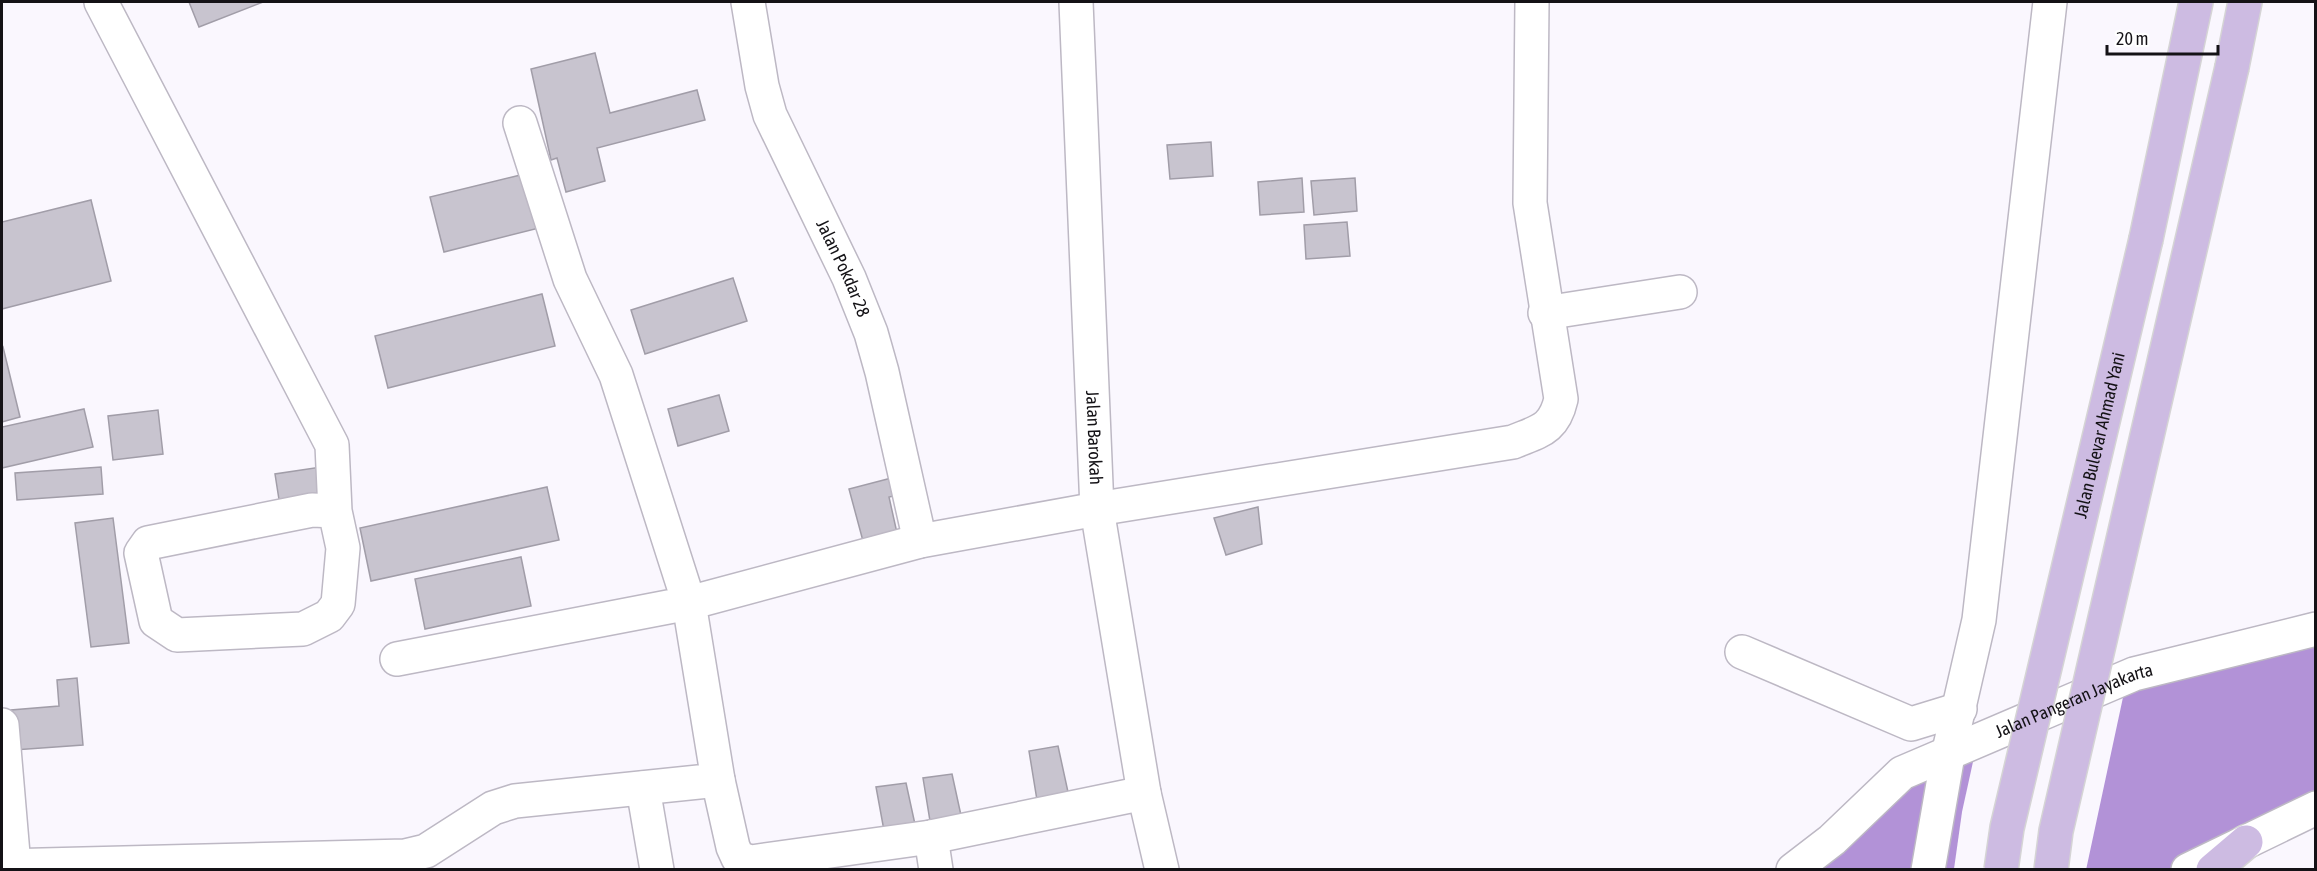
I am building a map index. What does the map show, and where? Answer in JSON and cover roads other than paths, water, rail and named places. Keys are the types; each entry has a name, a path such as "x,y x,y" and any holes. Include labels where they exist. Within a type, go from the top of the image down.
{"main road":[{"name":"Jalan Bulevar Ahmad Yani","path":"2001,870 2007,828 2146,238 2196,2"},
{"path":"2051,870 2056,831 2227,90 2245,2"},
{"path":"2213,870 2246,842"}],"street":[{"path":"101,2 332,445 335,511 342,548 338,604 329,616 317,624 303,629 177,635 156,621 141,553 148,543 312,510 335,511"},
{"name":"Jalan Pokdar 28","path":"748,2 762,86 770,115 849,278 871,333 885,383 920,541"},
{"name":"Jalan Barokah","path":"1076,2 1097,509 1144,794 1162,870"},
{"path":"397,659 689,603 920,541 1097,509 1513,442 1547,428 1557,415 1561,399 1545,313 1530,203 1532,2"},
{"path":"1928,870 1948,755 1979,620 2050,2"},
{"path":"520,123 570,279 616,375 689,603 718,780 733,847 738,858 751,862 931,837 1144,794"},
{"path":"1545,313 1680,292"},
{"name":"Jalan Pangeran Jayakarta","path":"1792,870 1832,840 1902,773 2134,674 2316,629"},
{"path":"1742,652 1911,724 1960,709"},
{"path":"2,725 8,866 405,856 426,851 493,808 515,801 718,780"},
{"path":"643,788 657,870"},
{"path":"2188,870 2316,808"},
{"path":"931,837 936,870"}]}
